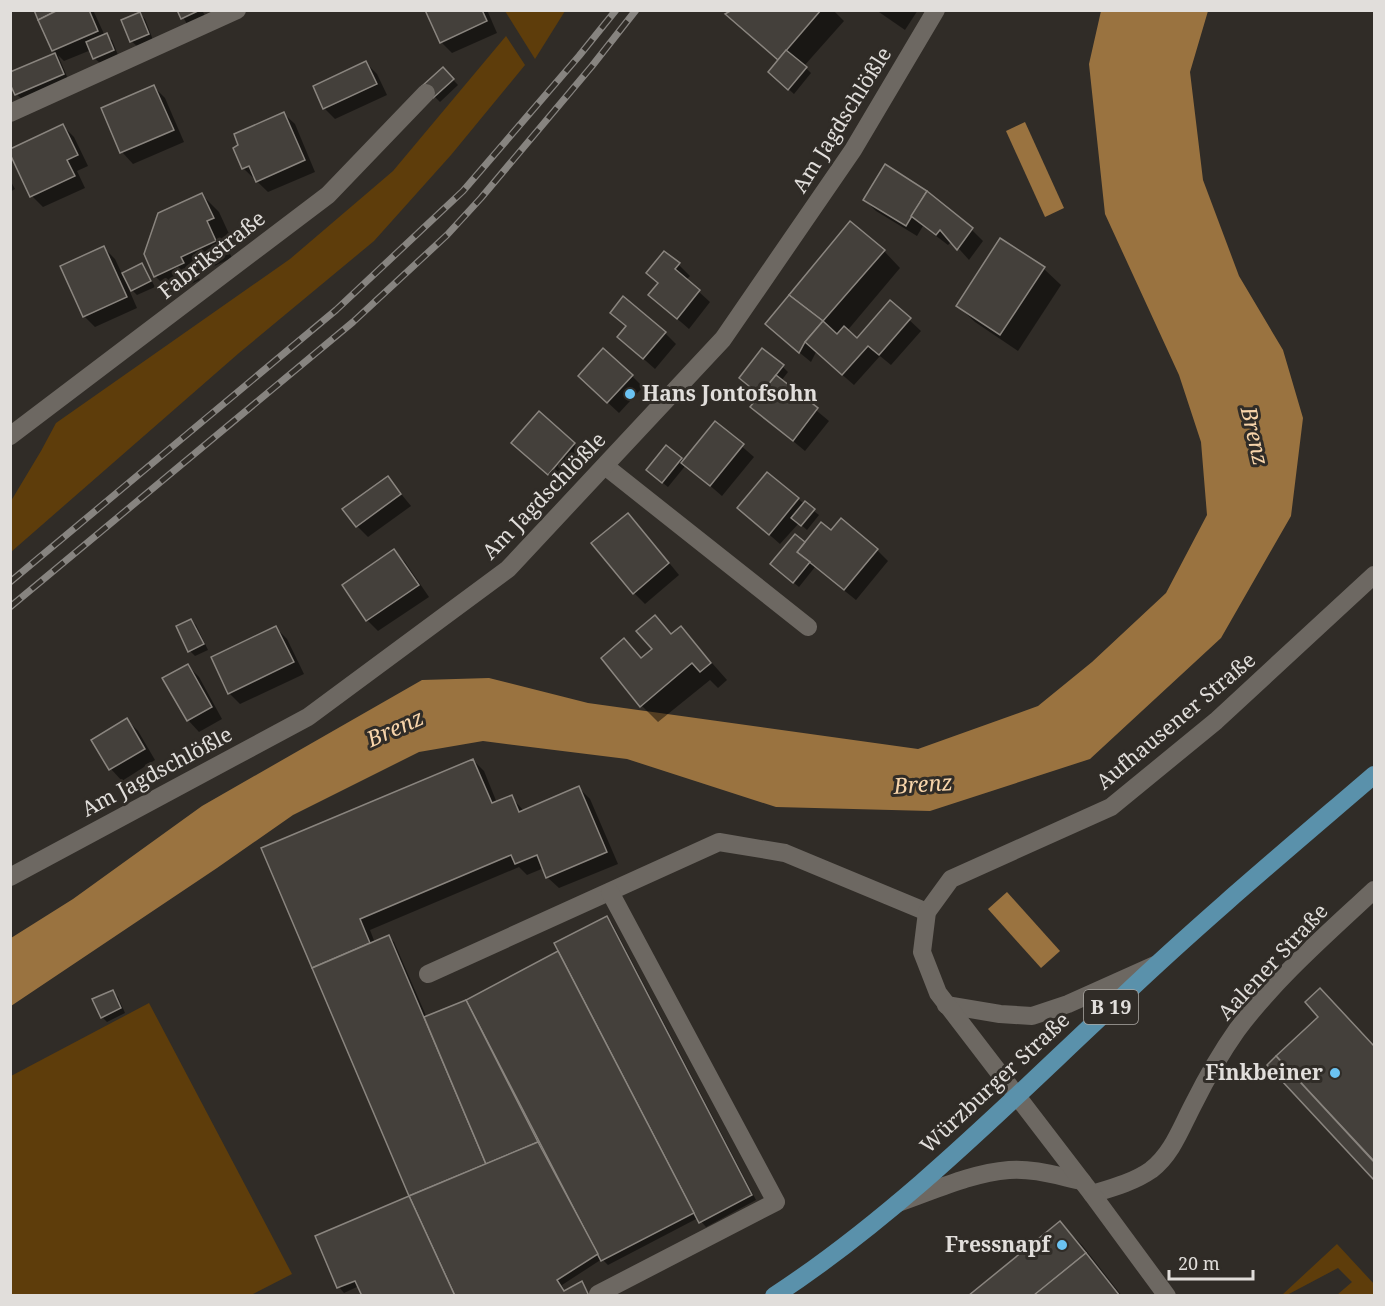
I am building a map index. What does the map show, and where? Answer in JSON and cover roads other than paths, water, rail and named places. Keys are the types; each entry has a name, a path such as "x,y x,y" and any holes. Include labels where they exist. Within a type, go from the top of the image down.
{"main road":[{"name":"Würzburger Straße","path":"774,1296 861,1234 951,1156 1156,964 1374,775"}],"street":[{"path":"10,113 237,10"},
{"name":"Am Jagdschlößle","path":"10,877 308,717 508,569 723,339 853,150 936,10"},
{"name":"Fabrikstraße","path":"10,436 328,195 426,93"},
{"path":"605,466 808,627"},
{"name":"Aufhausener Straße","path":"1167,1296 1087,1187 938,993 922,952 927,912 951,879 1112,807 1216,721 1374,575"},
{"path":"428,974 719,842 785,853 927,912"},
{"name":"Aalener Straße","path":"1087,1187 1120,1185 1151,1170 1169,1152 1212,1068 1238,1030 1275,986 1374,890"},
{"path":"598,1294 776,1202 610,892"},
{"path":"946,1005 1000,1014 1032,1016 1068,1004 1156,964"},
{"path":"895,1204 981,1175 1010,1170 1039,1172 1087,1187"}],"water":[{"name":"Brenz","path":"1101,11 1208,11 1190,72 1203,180 1239,276 1283,350 1303,418 1291,516 1221,638 1090,759 930,811 776,807 627,759 483,741 419,752 293,815 11,1006 11,938 73,899 202,806 422,680 489,678 588,703 918,749 1038,706 1092,662 1166,593 1207,515 1201,442 1179,375 1105,214 1089,64"},
{"path":"1025,122 1064,208 1045,217 1006,131"},
{"path":"1007,892 1060,951 1041,968 988,909"}],"railway":[{"path":"10,582 336,310 463,191 616,10"},
{"path":"10,607 353,322 447,235 592,66 636,10"}],"place":[{"name":"Hans Jontofsohn","path":"630,394"},
{"name":"Finkbeiner","path":"1335,1073"},
{"name":"Fressnapf","path":"1062,1245"}]}
